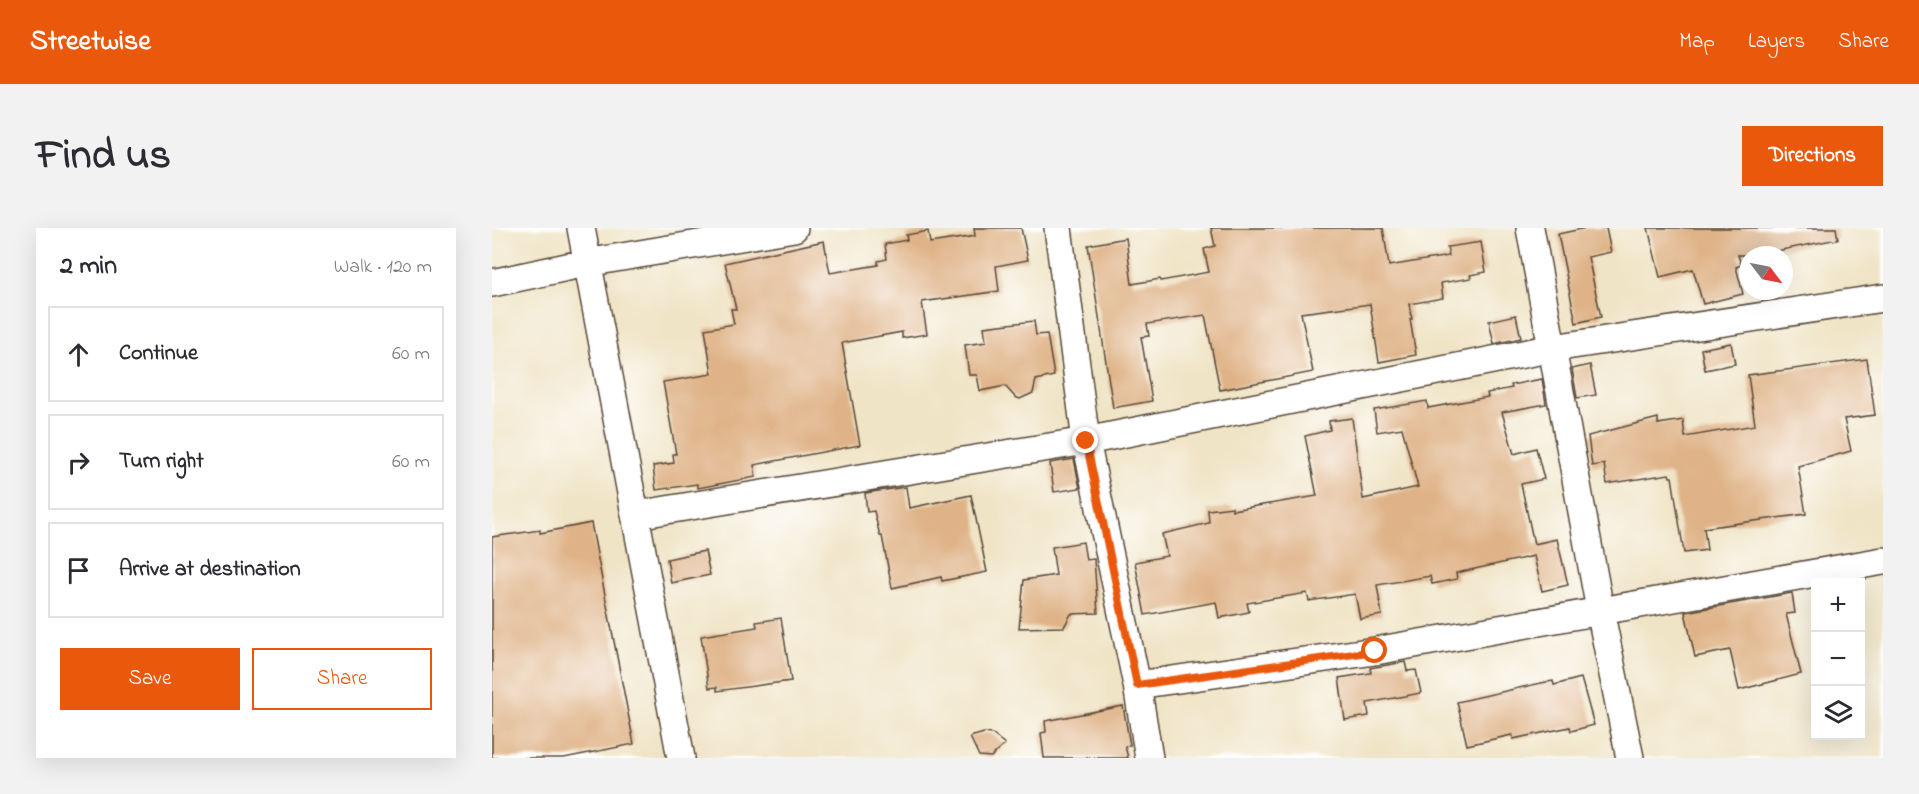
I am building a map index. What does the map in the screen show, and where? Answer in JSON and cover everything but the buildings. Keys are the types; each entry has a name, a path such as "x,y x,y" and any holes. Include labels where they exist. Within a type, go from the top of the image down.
{"street":[{"path":"581,228 681,758"},
{"path":"492,283 586,263 794,228"},
{"path":"1058,228 1086,441 1137,685 1149,758"},
{"path":"1530,228 1600,610 1630,758"},
{"path":"636,515 1086,441 1553,348 1883,298"},
{"path":"1137,685 1375,651 1883,561"}],"route":[{"path":"1086,441 1137,685 1375,651"}]}
